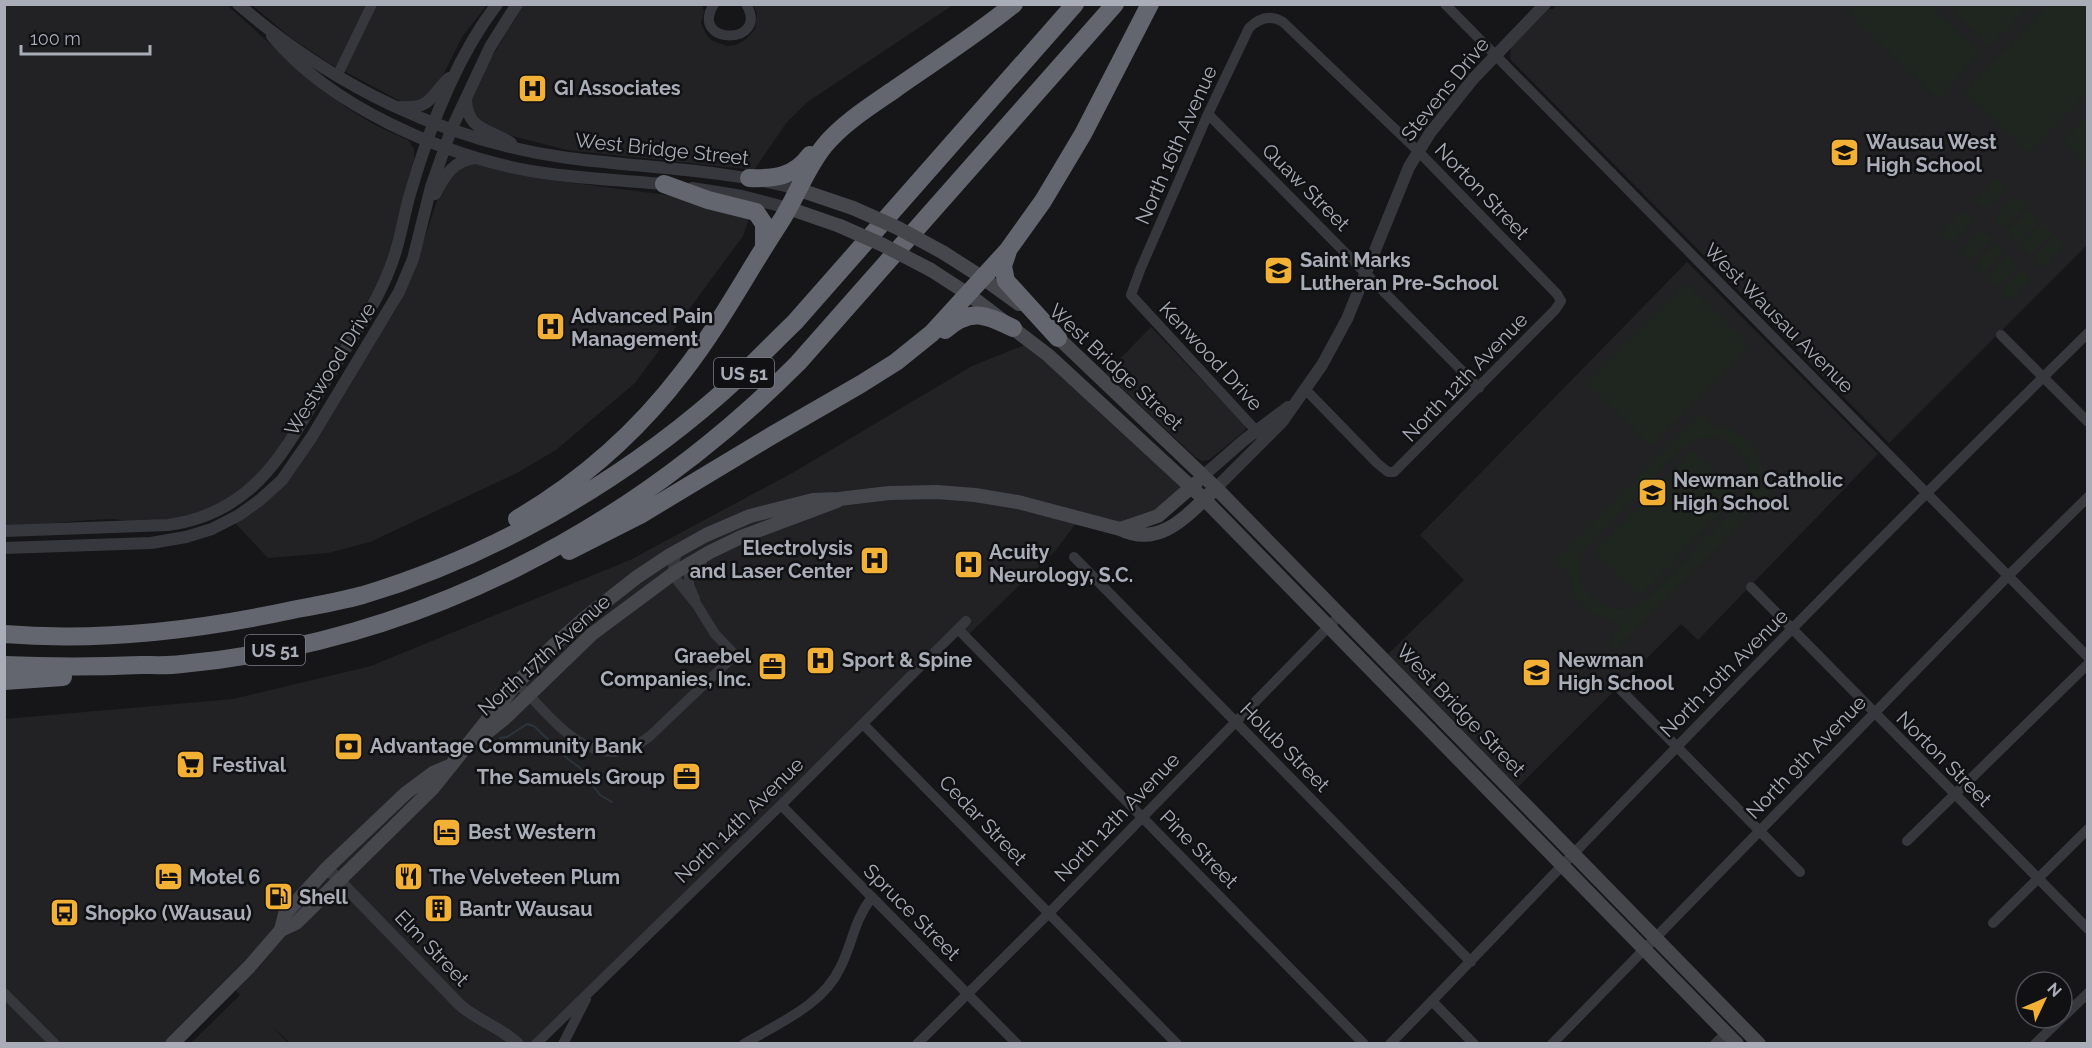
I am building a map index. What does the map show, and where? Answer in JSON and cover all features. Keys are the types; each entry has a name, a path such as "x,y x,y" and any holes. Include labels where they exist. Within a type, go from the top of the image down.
{"highway":[{"path":"314,606 433,560 497,531 559,492 594,465 626,436 682,373 724,312 788,208 810,166 830,139 878,101 1014,4"},
{"name":"US 51","path":"4,634 83,636 154,632 219,625 352,598 394,585 470,555 560,509 680,428 735,381 795,321 1075,4"},
{"name":"US 51","path":"4,665 92,668 178,665 271,651 360,630 441,602 530,562 628,504 727,430 780,381 827,332 1115,4"},
{"path":"530,562 561,554 620,527 891,365 936,329 1008,250 1043,201 1071,155 1150,4"},
{"path":"749,178 774,177 792,172 803,164 833,129 844,120 878,101"},
{"path":"664,184 705,199 756,212 764,224 764,246"},
{"path":"1008,250 1003,266 1006,281 1058,338"},
{"path":"840,396 908,362 954,322 963,318 982,315 1013,327"},
{"path":"4,623 61,630 154,632"},
{"path":"4,681 141,672 178,665"}],"main road":[{"name":"West Bridge Street","path":"797,189 854,208 944,253 1023,307 1058,338 1216,488 1760,1044"},
{"name":"West Bridge Street","path":"788,208 840,226 931,270 1013,327 1068,372 1204,499 1737,1044"},
{"path":"1120,529 1158,516 1203,476"},
{"name":"North 17th Avenue","path":"447,767 433,773 406,793 327,868 283,917 281,930 294,925 338,879 433,788 447,767 468,746 517,683 554,645 593,610 637,577 678,550 711,533 756,514 813,500 908,492 967,494 1033,505 1139,536 1158,533 1175,524 1216,488"},
{"name":"North 17th Avenue","path":"468,746 498,723 589,636 674,573 713,550 769,526 822,508 839,499"},
{"path":"172,1044 249,968 281,930"}],"street":[{"name":"West Bridge Street","path":"238,4 263,26 293,58 340,96 366,111 444,147 478,158 548,173 723,192 788,208"},
{"path":"337,76 372,4"},
{"name":"Westwood Drive","path":"4,531 178,524 222,509 259,482 288,444 384,283 396,254 409,198 427,140 455,75 475,37 497,4"},
{"name":"Westwood Drive","path":"4,548 143,543 177,539 220,526 260,500 282,480 392,305 413,260 444,147 451,130 490,47 517,4"},
{"path":"714,4 710,17 713,28 720,35 730,37 740,35 749,25 749,11 746,4"},
{"name":"West Wausau Avenue","path":"1445,4 2088,657"},
{"name":"Stevens Drive","path":"1203,476 1282,422 1335,342 1366,273 1400,187 1418,151 1452,104 1545,4"},
{"name":"North 16th Avenue","path":"1131,297 1132,287 1208,114 1249,28 1257,21 1266,18"},
{"name":"Norton Street","path":"1266,18 1277,18 1283,22 1418,151 1557,294 1561,301"},
{"name":"West Bridge Street","path":"263,26 337,76 395,107 451,130 522,151 573,159 749,178 797,189"},
{"path":"395,107 422,106 433,99 445,82 455,75"},
{"path":"466,95 468,112 477,126 505,139 522,151"},
{"name":"Quaw Street","path":"1208,114 1479,388"},
{"path":"426,210 448,171 464,160 478,158"},
{"name":"Kenwood Drive","path":"1131,297 1260,436"},
{"name":"North 12th Avenue","path":"1305,389 1377,463 1390,472 1399,470 1555,310 1561,301"},
{"name":"North 10th Avenue","path":"1390,1044 1677,746 1926,493 2088,333"},
{"path":"2001,335 2088,422"},
{"name":"Stevens Drive","path":"1216,488 1260,436"},
{"name":"North 9th Avenue","path":"1552,1044 1655,936 2088,497"},
{"path":"517,683 564,731 583,746 598,751 624,750 638,745 657,730 735,655 715,634 697,605 677,582 673,564 678,550"},
{"path":"697,605 689,585 689,574 713,550"},
{"name":"Holub Street","path":"1074,557 1471,962"},
{"name":"Norton Street","path":"1751,587 2088,929"},
{"name":"North 12th Avenue","path":"917,1044 1049,913 1341,614"},
{"name":"North 14th Avenue","path":"536,1044 962,625"},
{"name":"Pine Street","path":"962,625 1142,817 1364,1044"},
{"path":"1907,841 2088,664"},
{"path":"1618,687 1800,872"},
{"name":"Cedar Street","path":"863,724 1178,1044"},
{"name":"Spruce Street","path":"781,805 1017,1044"},
{"path":"1993,922 2088,829"},
{"name":"Elm Street","path":"327,868 460,1005 474,1016 503,1030 518,1044"},
{"path":"744,1044 800,1010 827,989 842,966 861,911 872,897"},
{"path":"563,1044 590,991"},
{"path":"4,993 55,1044"},
{"path":"2074,1006 2088,993"},
{"path":"1432,1001 1474,1044"},
{"path":"2035,1044 2050,1030"},
{"path":"1715,1044 1726,1033"}],"shaded area":[{"path":"4,5 227,5 347,108 377,126 408,140 414,149 414,159 380,279 273,458 241,491 206,511 177,519 129,521 112,519 5,527"},
{"path":"252,5 487,5 462,37 438,85 427,98 408,103 400,101 327,62 290,37"},
{"path":"523,5 702,5 704,12 701,23 707,36 727,46 736,45 745,40 755,29 757,13 753,5 953,5 806,103 787,122 754,170 567,150 500,133 474,117 471,100 486,67"},
{"name":"Wausau West High School","path":"1557,5 2087,5 2087,245 1889,443 1511,60 1511,48 1549,9"},
{"path":"1856,5 1930,5 1981,53 1937,99 1848,13"},
{"path":"1947,5 2030,5 1990,46"},
{"path":"2048,5 2088,6 2087,92 2029,153 1964,92"},
{"path":"2087,117 2087,165 2063,142"},
{"path":"473,164 558,181 667,195 751,212 743,236 635,383 556,450 515,474 370,542 328,553 268,558 235,523 252,511 343,393 395,311 411,279 439,195 458,168"},
{"path":"1997,178 2007,188 1985,210 1975,200"},
{"path":"2016,196 2026,206 2003,228 1994,218"},
{"path":"2029,210 2039,220 2017,242 2007,231"},
{"path":"1963,211 1974,222 1952,243 1941,233"},
{"path":"2042,223 2052,233 2030,255 2020,244"},
{"path":"1982,230 1992,239 1970,261 1960,251"},
{"path":"2055,236 2065,246 2043,268 2033,258"},
{"path":"1996,243 2005,253 1983,274 1974,264"},
{"path":"2009,256 2018,266 1997,287 1987,277"},
{"name":"Newman Catholic High School","path":"1687,262 1878,454 1698,640 1681,624 1518,787 1388,654 1464,580 1420,535"},
{"path":"2022,269 2032,279 2010,301 2001,291"},
{"path":"1686,283 1750,345 1651,446 1587,383"},
{"path":"1151,327 1244,424 1246,429 1209,460 1202,461 1195,457 1106,373"},
{"path":"1032,342 1191,487 1172,506 1120,529 1080,518 1056,550 966,637 958,629 536,1043 290,1043 271,1025 288,1043 191,1043 240,995 232,986 172,1043 5,1044 5,719 233,699 371,666 630,560 794,472 972,366"},
{"path":"1702,412 1713,425 1731,429 1751,443 1759,455 1763,473 1777,486 1616,650 1608,641 1622,627 1620,622 1598,616 1583,606 1574,593 1569,574 1555,561","holes":["1710,437 1721,439 1740,451 1746,459 1750,479 1743,501 1644,602 1630,608 1616,609 1593,598 1585,588 1580,576 1580,562 1585,548 1685,445 1696,439"]},
{"path":"1693,450 1738,495 1640,596 1594,552"}],"waterway":[{"path":"500,738 507,737 527,724 534,726 579,767 600,795 612,802"}],"place":[{"name":"GI Associates","path":"533,88"},
{"name":"Wausau West High School","path":"1845,153"},
{"name":"Saint Marks Lutheran Pre-School","path":"1279,271"},
{"name":"Advanced Pain Management","path":"550,327"},
{"name":"Newman Catholic High School","path":"1652,492"},
{"name":"Electrolysis and Laser Center","path":"874,560"},
{"name":"Acuity Neurology, S.C.","path":"968,564"},
{"name":"Sport & Spine","path":"821,660"},
{"name":"Graebel Companies, Inc.","path":"772,667"},
{"name":"Newman High School","path":"1537,672"},
{"name":"Advantage Community Bank","path":"349,746"},
{"name":"Festival","path":"191,765"},
{"name":"The Samuels Group","path":"686,777"},
{"name":"Best Western","path":"447,832"},
{"name":"Motel 6","path":"168,877"},
{"name":"The Velveteen Plum","path":"408,877"},
{"name":"Shell","path":"278,897"},
{"name":"Bantr Wausau","path":"438,909"},
{"name":"Shopko (Wausau)","path":"64,913"}]}
